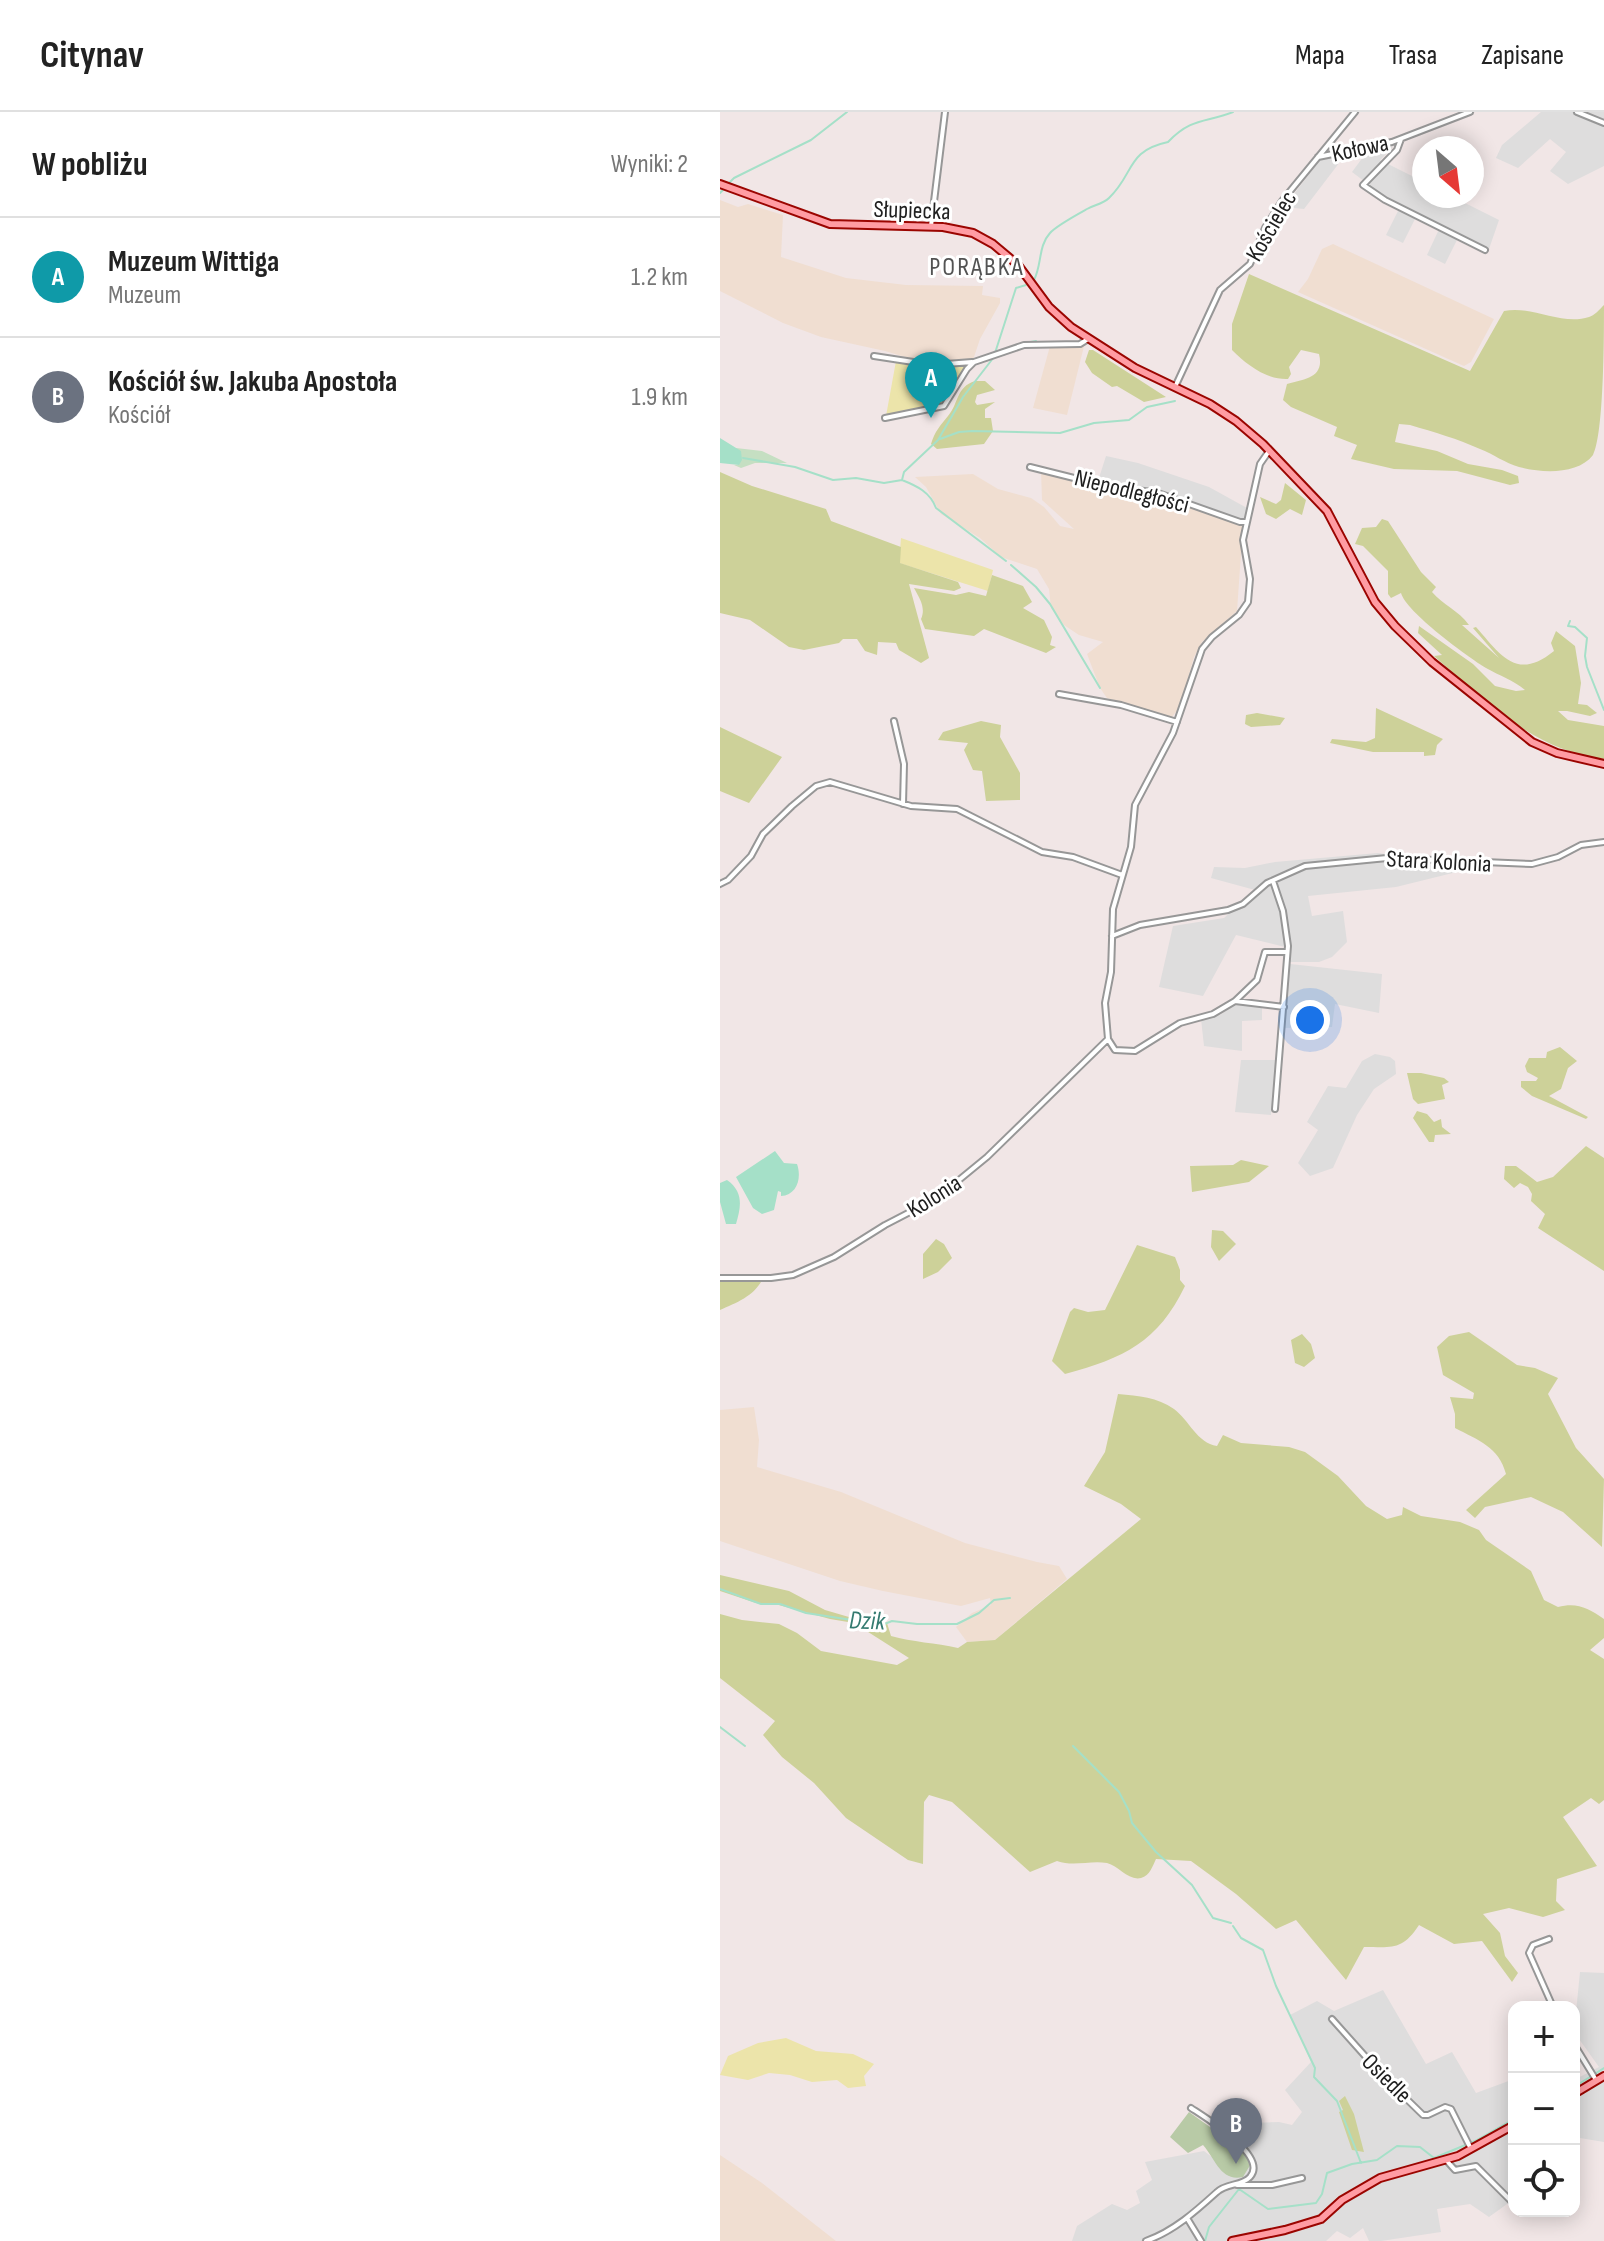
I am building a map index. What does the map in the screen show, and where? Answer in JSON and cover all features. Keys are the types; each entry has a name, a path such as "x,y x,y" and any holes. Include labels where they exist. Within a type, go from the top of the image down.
{"main road":[{"name":"Słupiecka","path":"720,184 830,224 931,226 973,233 1000,249 1018,265 1057,315 1088,339 1135,368 1210,404 1236,421 1269,451 1327,511 1375,602 1416,648 1532,742 1557,753 1604,764"},
{"path":"1580,2089 1595,2078 1604,2076"},
{"path":"1232,2241 1321,2219 1342,2200 1380,2178 1446,2160 1508,2128"}],"street":[{"path":"931,226 945,112"},
{"name":"Kościelec","path":"1175,387 1220,290 1250,264 1273,214 1292,186 1355,112"},
{"name":"Kołowa","path":"1318,157 1401,139 1470,112"},
{"path":"1577,112 1604,123"},
{"name":"Kołowa","path":"1401,139 1397,150 1363,185 1385,200 1485,250"},
{"path":"874,356 933,365 974,362 1024,345 1080,344 1088,339"},
{"path":"885,418 944,406 974,362"},
{"path":"1269,451 1260,464 1246,522 1243,549 1250,579 1248,602 1239,615 1202,649 1177,722 1135,805 1131,847 1113,909 1111,972 1105,1003 1108,1039 1115,1050 1135,1051 1180,1023 1213,1014 1235,1001 1257,980 1265,952 1287,952"},
{"name":"Niepodległości","path":"1030,467 1102,485 1148,490 1246,522"},
{"path":"1059,694 1121,705 1177,722"},
{"path":"894,721 904,764 903,804"},
{"path":"720,884 751,856 763,834 816,786 830,782 903,804 957,809 1042,852 1073,857 1122,875"},
{"name":"Stara Kolonia","path":"1112,936 1140,925 1228,910 1243,904 1273,881 1305,866 1345,860 1421,858 1532,864 1547,861 1581,845 1604,842"},
{"path":"1273,881 1283,911 1288,946 1275,1109"},
{"path":"1235,1001 1284,1007"},
{"name":"Kolonia","path":"720,1278 795,1275 834,1257 885,1225 937,1198 987,1157 1108,1039"},
{"path":"1549,1939 1533,1945 1529,1953 1550,2001"},
{"name":"Osiedle","path":"1332,2019 1423,2115 1449,2106 1470,2146"},
{"path":"1580,2054 1595,2078"},
{"path":"1146,2241 1162,2235 1187,2218 1221,2189 1243,2182 1253,2175 1255,2167 1252,2160 1226,2133 1191,2108"},
{"path":"1446,2160 1455,2170 1476,2166 1508,2198"},
{"path":"1231,2184 1272,2185 1302,2178"},
{"path":"1187,2218 1201,2241"}],"shaded area":[{"path":"1541,112 1604,112 1604,166 1568,184 1550,171 1566,152 1550,139 1518,168 1496,158 1502,145"},
{"path":"1394,146 1380,160 1412,176 1412,208 1475,208 1499,220 1489,249 1460,234 1445,264 1427,255 1441,225 1418,213 1403,243 1386,235 1401,205 1370,189 1352,172 1366,153"},
{"path":"1346,154 1304,209 1284,207 1320,160"},
{"path":"720,200 738,207 748,204 783,215 781,257 846,278 906,285 983,286 982,295 1000,298 1000,303 980,339 973,360 943,364 922,362 821,337 783,323 720,291"},
{"path":"1333,244 1494,319 1471,362 1464,366 1298,292 1322,249"},
{"path":"1249,274 1470,371 1504,311 1578,319 1591,316 1604,305 1601,406 1593,455 1586,462 1569,469 1528,469 1455,439 1399,424 1395,442 1437,451 1468,464 1502,470 1518,476 1519,483 1510,485 1457,471 1394,469 1351,459 1357,445 1334,436 1337,427 1291,407 1283,400 1287,384 1316,373 1319,354 1301,350 1289,367 1291,374 1288,379 1280,379 1250,366 1232,350 1232,324"},
{"path":"1050,346 1084,346 1067,415 1033,408"},
{"path":"1089,350 1166,397 1144,402 1117,386 1112,387 1092,373 1085,362"},
{"path":"896,361 933,367 966,366 946,403 886,416"},
{"path":"975,381 985,381 995,390 977,395 975,402 977,405 995,402 985,409 985,418 991,418 993,431 984,444 937,449 931,444 936,432 952,411 964,387"},
{"path":"720,438 741,451 739,465 720,463"},
{"path":"736,448 762,451 787,463 755,463 741,468 734,465 739,465"},
{"path":"1106,456 1138,463 1209,487 1247,508 1244,520 1158,492 1098,481"},
{"path":"1041,471 1153,494 1243,525 1237,611 1202,642 1194,657 1180,707 1171,718 1107,698 1087,654 1103,642 1079,635 1064,625 1051,608 1049,589 1037,569 1001,557 980,538 941,514 926,487 915,477 973,474 998,489 1031,498 1044,507 1060,526 1074,529 1042,500"},
{"path":"720,472 752,486 826,509 831,521 901,547 900,563 958,582 961,588 954,591 909,584 929,658 921,663 899,650 896,643 878,642 877,655 865,651 857,639 843,639 839,643 804,650 789,647 750,620 720,613"},
{"path":"1285,483 1306,500 1302,515 1290,509 1276,519 1266,514 1260,497 1276,504 1281,500"},
{"path":"1382,519 1388,521 1421,572 1436,587 1432,592 1465,620 1469,625 1462,625 1499,658 1473,628 1476,627 1501,655 1519,664 1541,660 1554,651 1551,643 1556,631 1575,646 1581,683 1578,704 1587,705 1597,713 1590,716 1558,711 1568,720 1604,726 1604,759 1555,746 1533,734 1491,706 1434,656 1442,655 1418,633 1419,626 1473,664 1495,686 1525,690 1486,668 1453,644 1425,622 1401,593 1391,598 1388,594 1388,571 1363,546 1355,544 1362,528 1376,527"},
{"path":"901,538 993,570 988,591 899,563"},
{"path":"992,575 1023,586 1032,602 1023,608 1044,620 1052,637 1050,645 1056,647 1046,653 984,629 974,636 925,629 921,619 922,604 914,588 986,596"},
{"path":"1376,708 1443,739 1437,745 1435,755 1424,756 1424,752 1373,752 1330,743 1332,739 1366,742 1375,738"},
{"path":"1257,713 1285,718 1280,725 1251,727 1245,724 1246,715"},
{"path":"981,721 1001,725 1000,737 1020,773 1020,800 986,801 982,771 973,770 964,750 968,743 938,740 943,732"},
{"path":"720,727 782,757 749,803 720,791"},
{"path":"1378,853 1473,865 1473,868 1396,887 1308,896 1312,916 1343,911 1347,942 1332,957 1319,962 1289,962 1289,948 1236,935 1203,996 1159,987 1173,926 1224,918 1255,890 1211,878 1214,867 1245,868 1275,862"},
{"path":"1290,964 1382,974 1379,1013 1335,1004 1332,1027 1284,1028"},
{"path":"1236,1004 1262,1005 1262,1020 1242,1021 1242,1051 1204,1046 1201,1019 1220,1015"},
{"path":"1560,1047 1577,1061 1568,1068 1561,1089 1549,1096 1588,1117 1586,1119 1532,1096 1521,1087 1521,1081 1536,1081 1538,1078 1527,1072 1525,1066 1529,1058 1546,1058 1547,1052"},
{"path":"1375,1054 1395,1061 1396,1074 1374,1089 1357,1115 1333,1168 1310,1176 1298,1163 1318,1130 1307,1122 1328,1086 1346,1088 1362,1061"},
{"path":"1241,1060 1276,1060 1271,1115 1235,1112"},
{"path":"1407,1073 1421,1073 1449,1082 1442,1085 1445,1099 1418,1104 1413,1099"},
{"path":"1417,1111 1427,1114 1434,1122 1441,1119 1442,1127 1451,1134 1435,1135 1434,1142 1429,1142 1413,1118"},
{"path":"1586,1146 1604,1158 1604,1271 1538,1228 1545,1214 1531,1201 1532,1194 1528,1187 1520,1183 1514,1188 1504,1179 1505,1166 1516,1166 1537,1182 1553,1177"},
{"path":"775,1151 784,1163 797,1164 798,1180 791,1193 781,1196 778,1191 774,1210 762,1214 753,1208 736,1177"},
{"path":"1241,1160 1269,1166 1249,1182 1192,1192 1190,1166 1233,1165"},
{"path":"727,1180 739,1195 736,1224 726,1224 720,1202 720,1183"},
{"path":"1212,1230 1223,1231 1236,1244 1219,1261 1211,1247"},
{"path":"936,1239 944,1244 952,1258 938,1272 923,1279 923,1254"},
{"path":"1137,1245 1175,1257 1180,1280 1185,1286 1175,1305 1151,1334 1137,1345 1105,1361 1065,1374 1052,1361 1070,1312 1074,1308 1088,1312 1105,1310"},
{"path":"762,1280 749,1295 720,1310 720,1281"},
{"path":"1469,1332 1517,1365 1535,1368 1558,1378 1548,1394 1576,1448 1604,1479 1602,1547 1563,1512 1531,1497 1485,1507 1475,1518 1466,1510 1506,1474 1493,1451 1455,1428 1450,1397 1473,1399 1474,1393 1443,1375 1437,1347 1449,1336"},
{"path":"1302,1334 1311,1344 1315,1358 1304,1367 1295,1363 1291,1340"},
{"path":"1118,1394 1148,1398 1168,1405 1210,1444 1217,1446 1223,1435 1241,1443 1289,1447 1305,1452 1338,1476 1366,1506 1387,1519 1402,1515 1403,1507 1421,1516 1460,1522 1479,1530 1486,1540 1531,1571 1544,1600 1558,1607 1582,1607 1604,1619 1604,1638 1590,1650 1604,1659 1604,1800 1599,1804 1591,1798 1563,1817 1597,1866 1557,1879 1556,1901 1565,1910 1543,1917 1509,1908 1483,1914 1500,1933 1505,1956 1518,1973 1512,1982 1482,1941 1454,1944 1419,1925 1396,1946 1364,1947 1346,1980 1296,1920 1276,1929 1191,1861 1156,1859 1151,1870 1141,1878 1101,1862 1057,1861 1030,1872 952,1802 929,1795 924,1802 923,1864 908,1860 846,1818 814,1783 782,1757 763,1735 775,1721 720,1678 720,1614 779,1624 821,1651 897,1665 909,1658 854,1623 775,1604 756,1603 720,1591 720,1575 789,1591 825,1610 866,1622 887,1623 891,1636 899,1638 958,1648 967,1642 995,1640 1141,1519 1121,1504 1084,1486 1105,1452"},
{"path":"754,1407 759,1440 757,1467 841,1492 965,1543 1059,1566 1067,1579 995,1640 967,1642 956,1627 972,1613 991,1605 990,1598 961,1606 883,1591 840,1581 720,1541 720,1410"},
{"path":"1580,1972 1604,1973 1604,2142 1580,2138 1580,2077 1599,2067 1580,2040 1580,2001 1577,2001"},
{"path":"1383,1990 1426,2064 1452,2052 1476,2093 1508,2081 1508,2203 1489,2217 1470,2204 1437,2209 1441,2232 1381,2241 1369,2241 1363,2228 1350,2238 1337,2231 1326,2241 1072,2241 1077,2226 1112,2204 1127,2210 1140,2203 1136,2191 1152,2180 1145,2162 1204,2151 1212,2157 1226,2152 1241,2138 1225,2124 1279,2122 1292,2125 1302,2112 1285,2090 1311,2062 1290,2015 1317,2001 1334,2011"},
{"path":"786,2038 816,2051 853,2054 874,2064 864,2076 866,2086 848,2088 837,2080 812,2082 769,2073 748,2080 720,2075 728,2056 758,2043"},
{"path":"1345,2096 1354,2114 1364,2152 1352,2150 1339,2112 1343,2110 1339,2101"},
{"path":"1189,2112 1245,2152 1252,2162 1243,2177 1235,2178 1224,2173 1203,2145 1188,2153 1170,2137"},
{"path":"720,2155 762,2183 836,2241 720,2241"}],"waterway":[{"path":"729,183 811,140 847,112"},
{"path":"1034,280 1050,233 1109,198 1132,164 1145,151 1168,142 1192,124 1233,112"},
{"path":"720,193 723,190"},
{"path":"995,353 1016,288 1026,285"},
{"path":"1025,343 1036,341"},
{"path":"999,351 1019,345"},
{"path":"743,458 795,467 833,480 856,478 884,483 902,480 904,472 938,440 963,397 994,357"},
{"path":"940,439 972,431 1060,433 1094,423 1129,420 1147,407 1175,401"},
{"path":"902,480 922,490 936,508 1006,561"},
{"path":"1011,565 1050,604 1100,688"},
{"path":"1570,621 1568,626 1575,627 1587,638 1587,667 1604,710"},
{"name":"Dzik","path":"720,1589 761,1604 780,1604 806,1613 870,1626 892,1621 957,1624 979,1613 994,1600 1010,1598"},
{"path":"720,1727 745,1746"},
{"path":"1073,1746 1119,1792 1132,1823 1156,1852 1192,1885 1213,1918 1231,1923"},
{"path":"1233,1926 1241,1938 1263,1950 1276,1986 1315,2068 1314,2077 1337,2101 1361,2163"},
{"path":"1580,2083 1604,2068"},
{"path":"1205,2241 1209,2227 1239,2189 1268,2209 1316,2203 1322,2194 1327,2173 1352,2164 1377,2160 1397,2146 1420,2147 1434,2158 1475,2141 1508,2122"}],"place":[{"name":"Muzeum Wittiga","path":"931,418"},
{"name":"Kościół św. Jakuba Apostoła","path":"1236,2164"}],"district":[{"name":"PORĄBKA","path":"977,266"}]}
